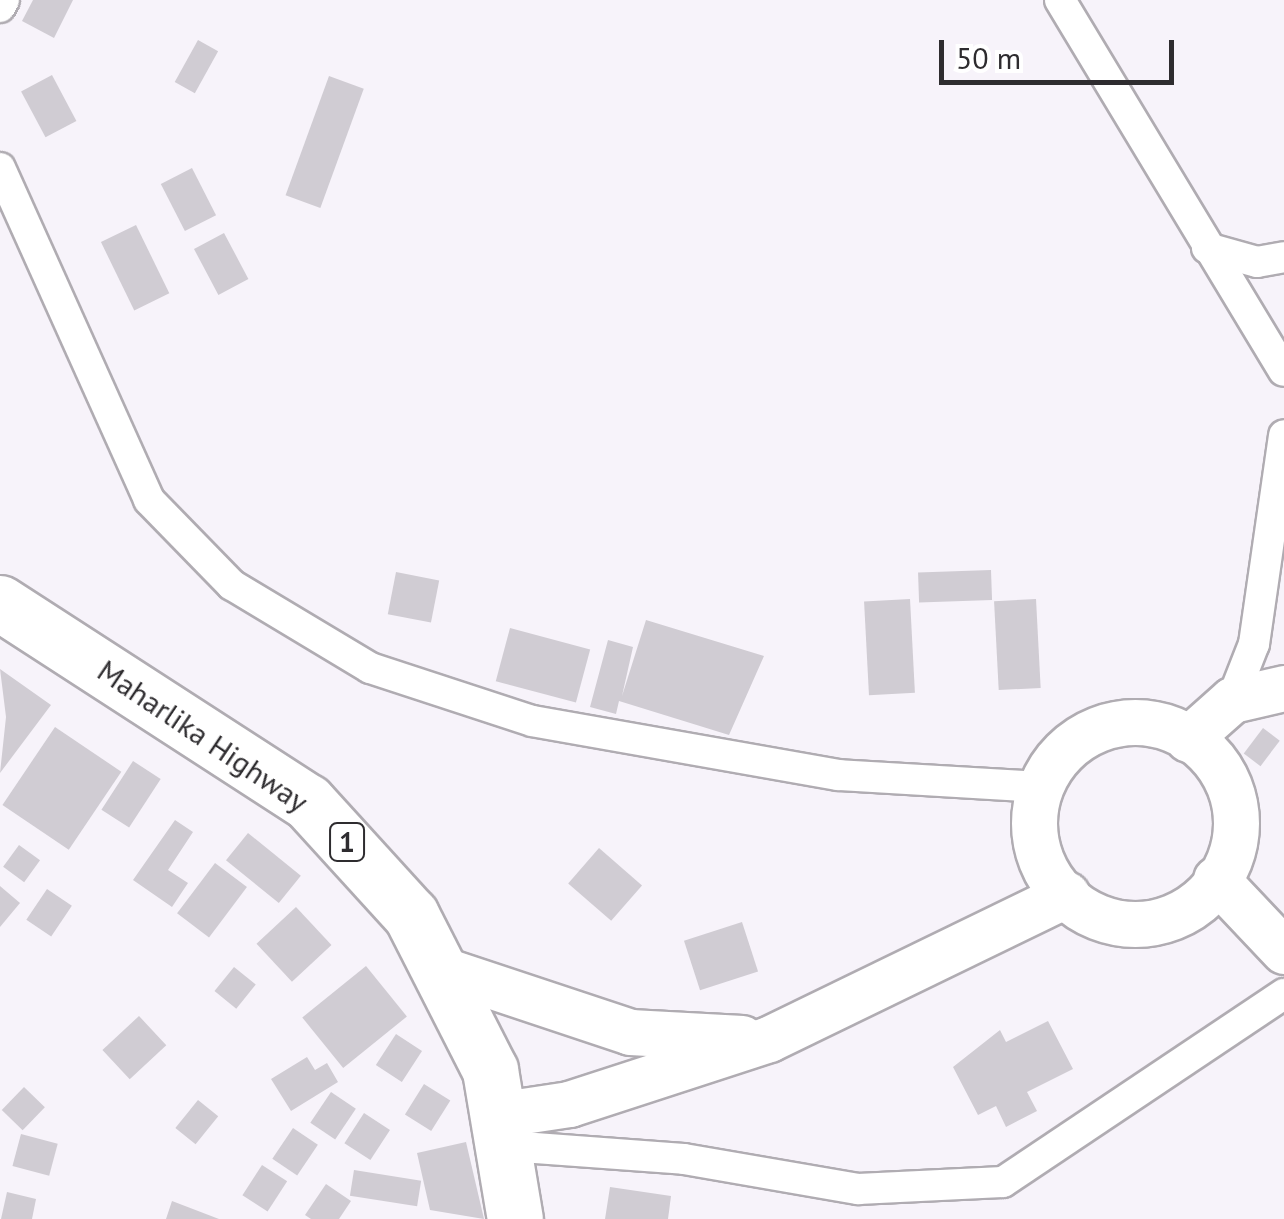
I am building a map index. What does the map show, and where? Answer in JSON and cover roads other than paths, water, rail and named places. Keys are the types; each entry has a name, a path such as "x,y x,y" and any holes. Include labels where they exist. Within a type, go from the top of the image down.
{"highway":[{"name":"Maharlika Highway","path":"0,603 308,802 411,914 448,971 506,1130 515,1219"}],"street":[{"path":"0,7 4,0"},
{"path":"1060,0 1284,371"},
{"path":"0,168 149,500 232,584 370,668 550,724 838,775 1040,787"},
{"path":"1208,248 1257,262 1284,257"},
{"path":"1188,740 1232,700 1254,644 1284,435"},
{"path":"1232,700 1284,688"},
{"path":"1164,725 1188,740 1205,749 1233,795 1234,843 1216,879 1174,917 1140,924 1106,920 1067,894 1036,846 1040,787 1056,758 1104,726 1164,725"},
{"path":"1216,879 1284,951"},
{"path":"506,1130 569,1104 769,1039 1067,894"},
{"path":"448,971 630,1032 769,1039"},
{"path":"506,1130 858,1189 1003,1182 1284,994"}]}
